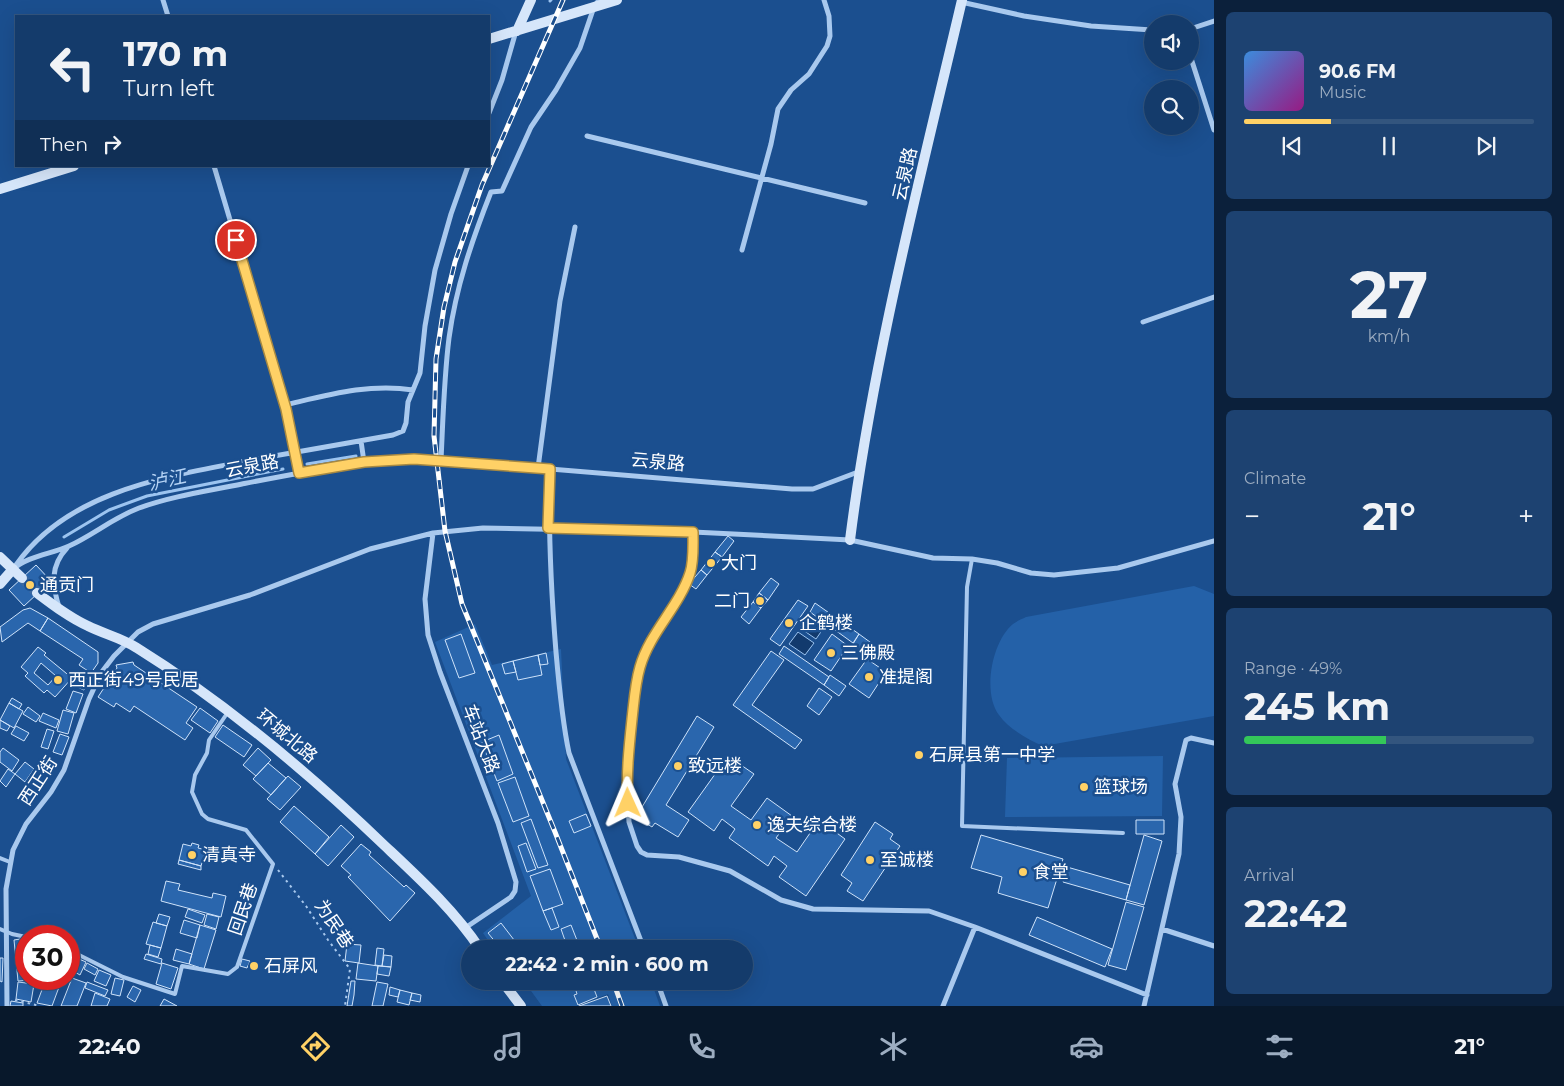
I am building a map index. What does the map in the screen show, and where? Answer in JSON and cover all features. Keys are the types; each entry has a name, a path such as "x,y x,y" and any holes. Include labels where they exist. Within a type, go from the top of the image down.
{"street":[{"path":"163,0 168,15"},
{"path":"490,110 502,80 517,31 531,0"},
{"path":"490,39 597,3 616,0"},
{"path":"742,250 778,109 791,90 810,74 827,46 830,36 829,16 824,0"},
{"path":"962,1 1024,16 1091,26 1144,29"},
{"name":"云泉路","path":"850,540 858,472 876,370 962,1"},
{"path":"441,460 445,374 449,337 472,240 491,192 502,191 531,127 556,90 580,48 597,3"},
{"path":"1199,26 1214,22"},
{"path":"1195,70 1214,130"},
{"path":"587,136 865,204"},
{"path":"0,189 71,167"},
{"path":"214,167 285,404 299,473"},
{"path":"13,570 32,545 54,526 110,496 145,483 192,471 393,435 403,431 406,423 408,402 420,373 435,270 468,167"},
{"path":"538,468 560,301 576,227"},
{"path":"1143,322 1214,297"},
{"path":"285,404 376,387 414,390"},
{"path":"361,441 364,462"},
{"name":"云泉路","path":"0,584 13,570 30,559 69,546 110,521 140,508 190,495 364,462 414,459 441,460 792,489 813,489 858,472"},
{"path":"550,469 548,528 551,591 564,730 569,753 641,940"},
{"name":"西正街","path":"7,1006 2,929 10,862 21,832 52,792 64,770 96,681 107,664 138,632 153,624 250,595 370,549 433,533 483,528 693,532 850,540 933,558 972,559 997,563 1031,573 1054,575 1118,568 1214,541"},
{"path":"693,532 691,571 684,588 662,621 647,649 640,666 635,692 627,784 629,822 641,852 647,855 679,858 730,871 781,900 813,909 929,911 975,927 1147,995"},
{"name":"车站大路","path":"433,533 425,599 428,635 440,672 498,823 516,882 515,891 511,897 465,928"},
{"path":"60,609 54,589 54,573 58,559 69,546"},
{"path":"0,557 22,578"},
{"name":"环城北路","path":"37,593 85,625 128,643 187,680 229,710 306,773 362,824 420,880 465,928 474,940"},
{"path":"1144,1006 1179,854 1181,817 1175,784 1182,747 1186,740 1191,738 1214,743"},
{"path":"943,1006 975,927"},
{"path":"1162,929 1214,946"},
{"path":"509,990 521,1006"},
{"path":"660,990 666,1006"}],"lane":[{"path":"972,559 967,587 962,826 1123,833"},
{"name":"回民巷","path":"80,956 123,977 175,994 182,966 228,974 237,967 273,864 246,830 208,820 202,814 192,792 195,775 207,753 209,740 229,710"},
{"path":"0,858 10,862"},
{"path":"2,929 15,935"}],"path":[{"name":"为民巷","path":"273,864 306,906 350,969 345,1006"},
{"path":"8,999 40,1006"}],"shaded area":[{"path":"1194,586 1214,594 1214,716 1043,746 1019,733 999,715 991,694 992,668 1000,642 1015,623 1026,617"},
{"path":"809,615 825,626 816,639 800,628"},
{"path":"475,624 492,665 561,649 566,759 636,940 488,940 483,933 531,896 435,642"},
{"path":"798,632 814,643 805,655 789,644"},
{"name":"篮球场","path":"1163,756 1162,816 1005,817 1007,758"},
{"path":"530,990 654,990 660,1006 612,1006 608,994 576,1006 542,1006"}],"building":[{"path":"728,536 734,541 722,557 715,552"},
{"name":"大门","path":"715,552 722,557 707,575 701,570"},
{"name":"通贡门","path":"36,565 51,581 24,606 9,590"},
{"path":"701,570 707,575 696,589 689,584"},
{"path":"771,578 779,584 768,600 759,593"},
{"name":"二门","path":"759,593 768,600 761,608 753,602"},
{"name":"企鹤楼","path":"798,600 808,606 780,646 770,639"},
{"path":"753,602 761,608 749,624 741,617"},
{"path":"815,603 859,634 853,643 810,612"},
{"path":"30,608 48,618 40,631 28,623 2,642 0,627 23,610"},
{"path":"48,618 98,652 98,663 91,673 79,665 83,659 40,631"},
{"path":"461,634 475,673 459,678 445,640"},
{"name":"三佛殿","path":"832,634 848,646 831,671 814,660"},
{"path":"859,634 874,645 868,654 853,644"},
{"path":"784,646 829,677 824,685 779,654"},
{"path":"38,647 46,653 44,655 72,678 55,697 47,690 44,693 25,676 28,673 21,667","holes":["41,663 56,676 48,685 34,673"]},
{"path":"771,651 784,660 752,705 802,740 795,749 733,705"},
{"path":"546,653 548,664 540,665 538,655"},
{"path":"538,655 542,675 518,680 513,661"},
{"name":"准提阁","path":"867,659 886,672 869,698 849,684"},
{"path":"513,661 516,672 505,674 502,664"},
{"path":"133,662 134,665 197,707 186,723 193,728 185,740 134,706 130,712 116,703 114,707 98,697 117,668 116,665"},
{"path":"80,675 90,680 84,690 75,686"},
{"path":"830,675 846,686 839,696 824,685"},
{"path":"819,688 832,697 819,715 807,706"},
{"path":"73,691 83,694 76,713 66,709"},
{"path":"12,698 22,704 19,709 9,703"},
{"path":"9,703 23,711 14,728 0,720"},
{"path":"28,707 40,716 36,722 23,714"},
{"path":"200,708 218,721 210,733 191,720"},
{"path":"63,710 74,713 68,734 57,731"},
{"path":"43,713 59,720 56,728 39,721"},
{"name":"致远楼","path":"697,716 714,727 666,805 689,820 678,837 655,823 652,827 636,817"},
{"path":"0,720 10,726 7,731 0,728"},
{"path":"223,725 252,745 244,757 215,737"},
{"path":"16,726 29,733 24,741 11,734"},
{"path":"47,729 54,731 48,749 41,747"},
{"path":"60,734 69,737 62,755 53,752"},
{"path":"499,735 513,774 497,781 482,742"},
{"path":"3,748 19,760 12,771 0,762 0,752"},
{"path":"258,748 271,760 256,776 243,765"},
{"name":"逸夫综合楼","path":"728,756 754,774 731,806 751,820 767,798 792,816 776,838 797,852 819,820 845,839 806,896 779,877 787,866 774,856 768,866 729,838 735,829 722,819 714,831 688,812"},
{"path":"25,762 34,769 25,782 15,774"},
{"path":"268,763 286,778 271,795 253,779"},
{"path":"8,769 15,774 6,787 0,781"},
{"path":"288,776 301,787 280,810 267,799"},
{"path":"515,777 529,816 513,822 498,783"},
{"path":"294,806 329,837 315,854 280,822"},
{"path":"586,814 591,826 574,833 569,821"},
{"path":"531,819 548,865 538,868 521,823"},
{"path":"1136,820 1164,820 1164,834 1136,834"},
{"name":"至诚楼","path":"875,822 893,834 890,839 900,846 863,901 847,891 852,883 841,875"},
{"path":"341,825 354,837 328,866 315,854"},
{"name":"食堂","path":"981,835 1063,859 1048,908 998,893 1002,877 971,868"},
{"path":"1144,835 1162,841 1144,905 1126,900"},
{"name":"清真寺","path":"192,843 199,845 198,848 206,850 201,866 179,860 183,844 191,846"},
{"path":"526,843 536,869 527,872 518,846"},
{"path":"361,844 371,852 369,855 404,887 406,885 415,893 390,921 348,877 351,875 341,866"},
{"path":"179,860 201,866 201,870 178,864"},
{"path":"1067,867 1130,885 1126,900 1063,882"},
{"path":"550,869 563,904 543,911 530,876"},
{"path":"166,881 180,884 178,890 212,898 213,893 226,896 221,917 161,901"},
{"path":"1126,902 1144,907 1126,970 1108,965"},
{"path":"552,908 559,927 551,930 543,911"},
{"path":"188,909 205,915 202,923 185,917"},
{"path":"159,914 170,917 167,926 156,923"},
{"path":"207,914 219,917 216,929 204,925"},
{"path":"1037,917 1112,949 1105,967 1029,935"},
{"path":"184,920 200,925 197,938 180,933"},
{"path":"153,922 167,926 161,948 146,944"},
{"path":"501,923 514,940 494,940 488,933"},
{"path":"200,925 216,930 204,969 189,964"},
{"path":"571,925 577,940 565,940 561,929"},
{"path":"347,944 361,945 359,963 345,961"},
{"path":"150,945 161,948 158,957 148,954"},
{"path":"377,948 384,949 382,966 375,965"},
{"path":"176,949 192,954 189,964 173,960"},
{"path":"146,954 162,959 161,964 144,959"},
{"path":"384,955 392,956 391,967 382,966"},
{"path":"0,958 3,958 2,982 0,981"},
{"path":"80,959 86,962 80,975"},
{"path":"242,959 250,961 247,968 240,966"},
{"path":"87,963 98,969 95,975 84,969"},
{"path":"162,963 178,968 171,989 156,984"},
{"path":"358,963 378,966 376,981 356,979"},
{"path":"378,966 391,967 389,976 377,974"},
{"path":"99,970 111,975 106,986 94,981"},
{"path":"115,978 124,980 120,996 111,994"},
{"path":"80,981 86,983 77,1006 61,1006 67,990 80,990"},
{"path":"351,981 355,981 354,995 352,1006 347,1006"},
{"path":"87,982 108,990 105,996 85,988"},
{"path":"377,982 388,984 383,1006 372,1006"},
{"path":"133,986 141,990 135,1002 127,997"},
{"path":"390,987 400,990 398,997 389,995"},
{"path":"17,990 33,990 31,1002 16,999"},
{"path":"42,990 58,990 52,1006 37,1003"},
{"path":"400,990 412,993 409,1005 397,1002"},
{"path":"576,990 594,990 597,997 578,1005 574,995 577,994"},
{"path":"95,993 110,999 107,1006 91,1006"},
{"path":"412,993 421,995 420,1002 410,1000"},
{"path":"607,996 611,1006 579,1006"},
{"path":"164,999 177,1006 160,1006"},
{"path":"11,1001 23,1003 23,1006 10,1006"}],"waterway":[{"name":"泸江","path":"307,464 356,456"},
{"name":"泸江","path":"64,537 109,510 147,496 283,469"}],"tunnel":[{"path":"22,578 37,593"}],"railway":[{"path":"490,167 563,0"},
{"path":"490,167 455,262 444,307 436,359 434,436 445,531 462,604 597,940"},
{"path":"616,990 622,1006"}],"place":[{"name":"大门","path":"711,563"},
{"name":"通贡门","path":"30,585"},
{"name":"二门","path":"760,601"},
{"name":"企鹤楼","path":"789,623"},
{"name":"三佛殿","path":"831,653"},
{"name":"准提阁","path":"869,677"},
{"name":"西正街49号民居","path":"58,680"},
{"name":"石屏县第一中学","path":"919,755"},
{"name":"致远楼","path":"678,766"},
{"name":"篮球场","path":"1084,787"},
{"name":"逸夫综合楼","path":"757,825"},
{"name":"清真寺","path":"192,855"},
{"name":"至诚楼","path":"870,860"},
{"name":"食堂","path":"1023,872"},
{"name":"石屏风","path":"254,966"}],"route":[{"path":"236,240 286,409 299,473 364,462 414,459 550,469 548,528 693,532 691,571 684,588 662,621 640,666 630,736 627,784 628,803"}]}
